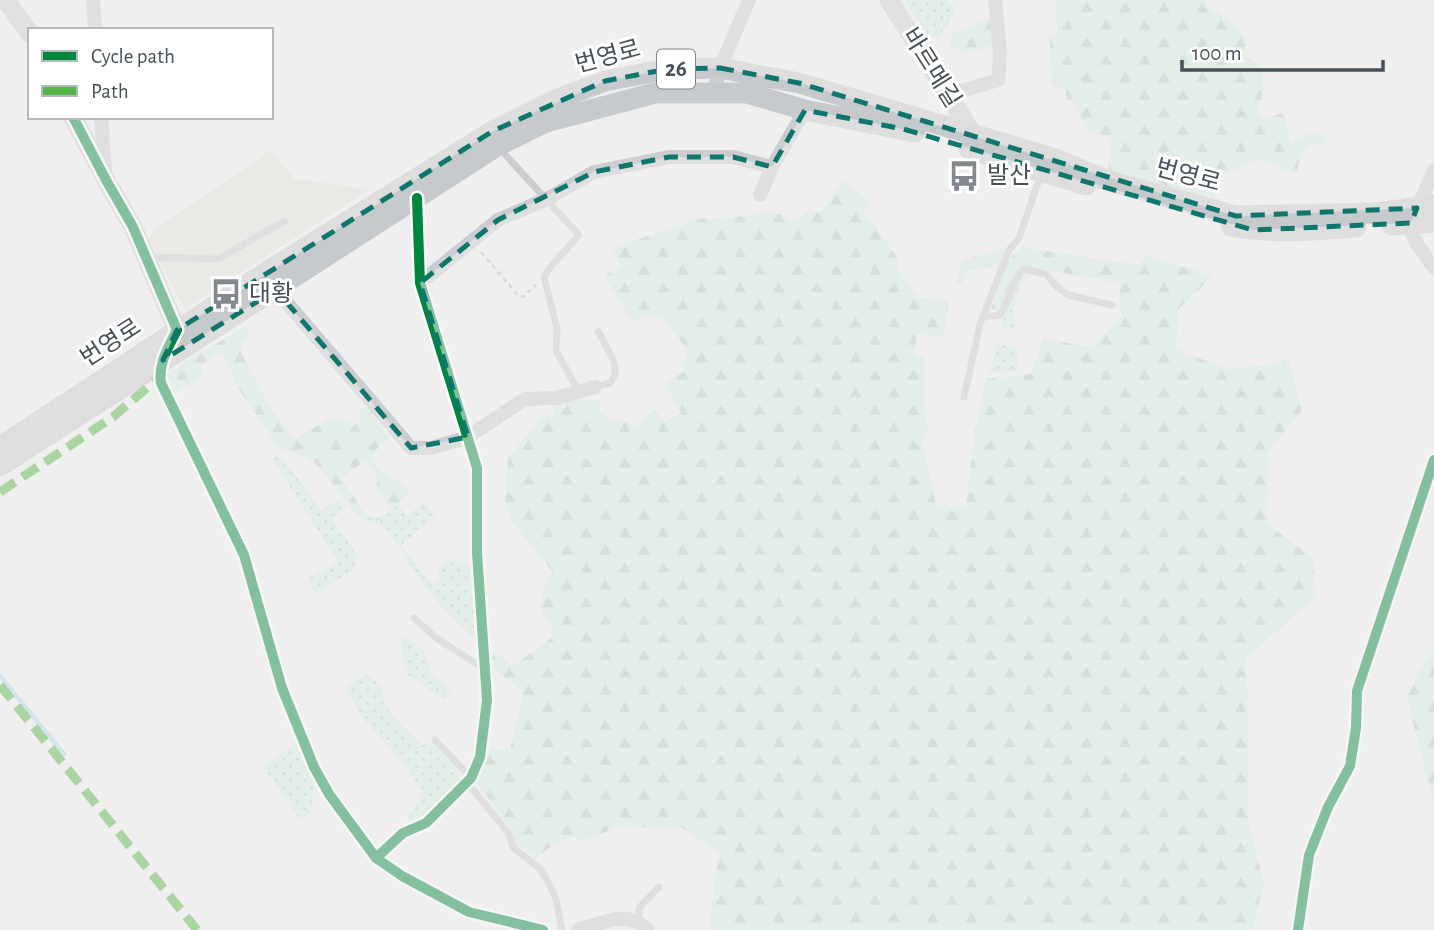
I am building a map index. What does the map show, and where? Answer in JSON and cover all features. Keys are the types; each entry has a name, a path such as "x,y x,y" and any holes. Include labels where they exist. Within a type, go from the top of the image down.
{"main road":[{"name":"번영로","path":"0,447 177,330 473,143 555,100 605,81 668,69 720,68 799,83 1056,159 1103,179 1236,216 1420,212 1434,222"},
{"name":"번영로","path":"0,466 497,146 546,122 655,93 747,93 805,110 903,129 1217,223 1253,230 1305,231 1420,212"}],"street":[{"path":"6,0 28,31"},
{"path":"93,0 95,28"},
{"path":"714,92 720,68 748,0"},
{"name":"바르메길","path":"889,0 974,136"},
{"path":"948,95 998,80 1000,54 995,0"},
{"path":"760,195 772,167 805,110"},
{"path":"74,119 133,227 177,330 159,372 161,383 177,421 221,503 244,555 282,688 314,767 329,794 376,858 402,876 469,912 543,930"},
{"path":"101,119 106,180"},
{"path":"420,283 498,220 547,199 594,172 669,157 733,157 772,167"},
{"path":"1434,170 1420,212 1409,227 1434,268"},
{"path":"376,858 403,833 426,823 469,780 480,757 487,700 477,552 477,468 420,283 417,198"},
{"path":"276,290 411,448 431,448 468,437 525,399 557,398 595,387"},
{"path":"1298,930 1310,855 1328,807 1350,766 1356,728 1357,691 1434,460"},
{"path":"578,930 621,917 643,925"}],"lane":[{"path":"497,146 579,235 544,277 556,329 556,351 578,390"},
{"path":"964,397 982,317 1009,250 1019,238 1041,171"},
{"path":"146,257 218,259 285,221"},
{"path":"982,317 1001,314 1017,276 1023,269 1046,274 1068,295 1112,305"},
{"path":"595,387 610,383 616,373 613,359 598,331"},
{"path":"414,618 435,636 485,670"},
{"path":"435,740 509,834 513,847 540,869 556,899 562,930"},
{"path":"643,925 639,908 659,887"}],"path":[{"path":"472,241 523,298 544,277"}],"highlighted area":[{"path":"720,68 799,83 1236,216 1417,208 1411,223 1253,230 903,129 805,110 772,167 733,157 669,157 594,172 498,220 420,283 468,437 411,448 276,290 163,360 177,330 493,131 605,81 668,69"}],"shaded area":[{"path":"271,150 294,179 370,189 185,309 148,240 153,231"}],"green space":[{"path":"905,0 948,0 956,12 939,37 926,37"},
{"path":"1056,0 1206,0 1206,6 1223,15 1247,39 1244,54 1263,70 1263,91 1257,115 1265,120 1281,113 1285,117 1290,144 1314,132 1324,135 1329,142 1323,145 1315,142 1302,150 1296,174 1259,159 1207,182 1221,204 1109,172 1109,137 1089,132 1073,102 1067,100 1065,90 1053,87 1049,36 1057,35"},
{"path":"995,15 995,45 962,54 959,48 948,50 952,34"},
{"path":"841,181 869,200 863,215 871,220 898,259 897,267 918,297 949,301 944,337 917,334 914,354 924,357 924,409 928,427 922,440 936,505 966,507 974,437 986,379 1031,374 1043,339 1092,347 1121,317 1119,283 1024,266 1014,274 999,310 991,309 1008,260 1022,247 1131,264 1140,264 1146,255 1213,276 1178,310 1176,349 1226,369 1278,364 1288,359 1302,410 1268,453 1267,524 1313,558 1316,597 1245,659 1248,698 1248,823 1264,883 1252,930 711,930 719,853 682,828 617,827 581,842 576,837 559,842 536,860 532,854 515,844 508,824 476,783 488,749 510,750 523,692 492,668 493,650 513,666 554,636 550,623 541,611 542,591 552,571 513,523 505,504 508,458 541,418 554,414 555,405 580,398 599,400 600,414 637,426 655,409 664,422 681,413 664,383 683,372 686,349 663,317 650,316 631,321 604,275 622,268 613,248 696,219 749,216 769,210 797,221 809,209 821,213"},
{"path":"1007,248 998,265 968,271 962,283 955,284 962,260"},
{"path":"1025,273 1030,274 1020,286 1012,312 1018,330 1001,326 1018,279"},
{"path":"244,327 249,333 240,348 270,408 296,438 333,416 353,425 361,422 358,413 365,406 391,439 381,443 371,458 380,471 409,488 397,505 391,509 374,486 378,482 376,475 366,462 341,478 364,512 374,520 382,516 379,525 359,516 313,462 274,444 272,437 238,388 221,353 202,364 203,376 173,394 167,373"},
{"path":"997,343 1018,349 1017,371 989,373"},
{"path":"277,456 284,460 321,510 339,500 347,507 332,519 357,555 355,567 316,593 307,579 338,562 273,460"},
{"path":"424,502 435,518 401,545 432,585 441,577 437,571 448,560 461,561 470,568 477,640 439,603 419,579 397,543 379,525 382,516 399,504 406,516"},
{"path":"405,637 425,652 431,672 451,691 442,699 406,675 401,644"},
{"path":"1434,651 1434,807 1407,698 1420,669"},
{"path":"366,675 380,686 387,707 397,721 423,745 430,743 444,754 461,780 422,819 410,822 408,818 422,794 409,770 364,720 345,686"},
{"path":"296,743 317,781 314,784 311,812 300,820 263,766"}],"waterway":[{"path":"0,676 64,754"}],"marked path":[{"path":"0,492 113,417 156,380 161,383"},
{"path":"0,685 197,930"}],"cycle path":[{"path":"74,119 133,227 177,330 162,363 161,383 244,555 282,688 314,767 329,794 376,858 402,876 469,912 543,930"},
{"path":"376,858 403,833 426,823 471,778 480,757 487,700 477,552 477,468 420,283 417,198"},
{"path":"1298,930 1309,855 1328,807 1350,766 1356,728 1357,691 1434,460"}],"place":[{"name":"발산","path":"964,176"},
{"name":"대황","path":"226,294"}]}
